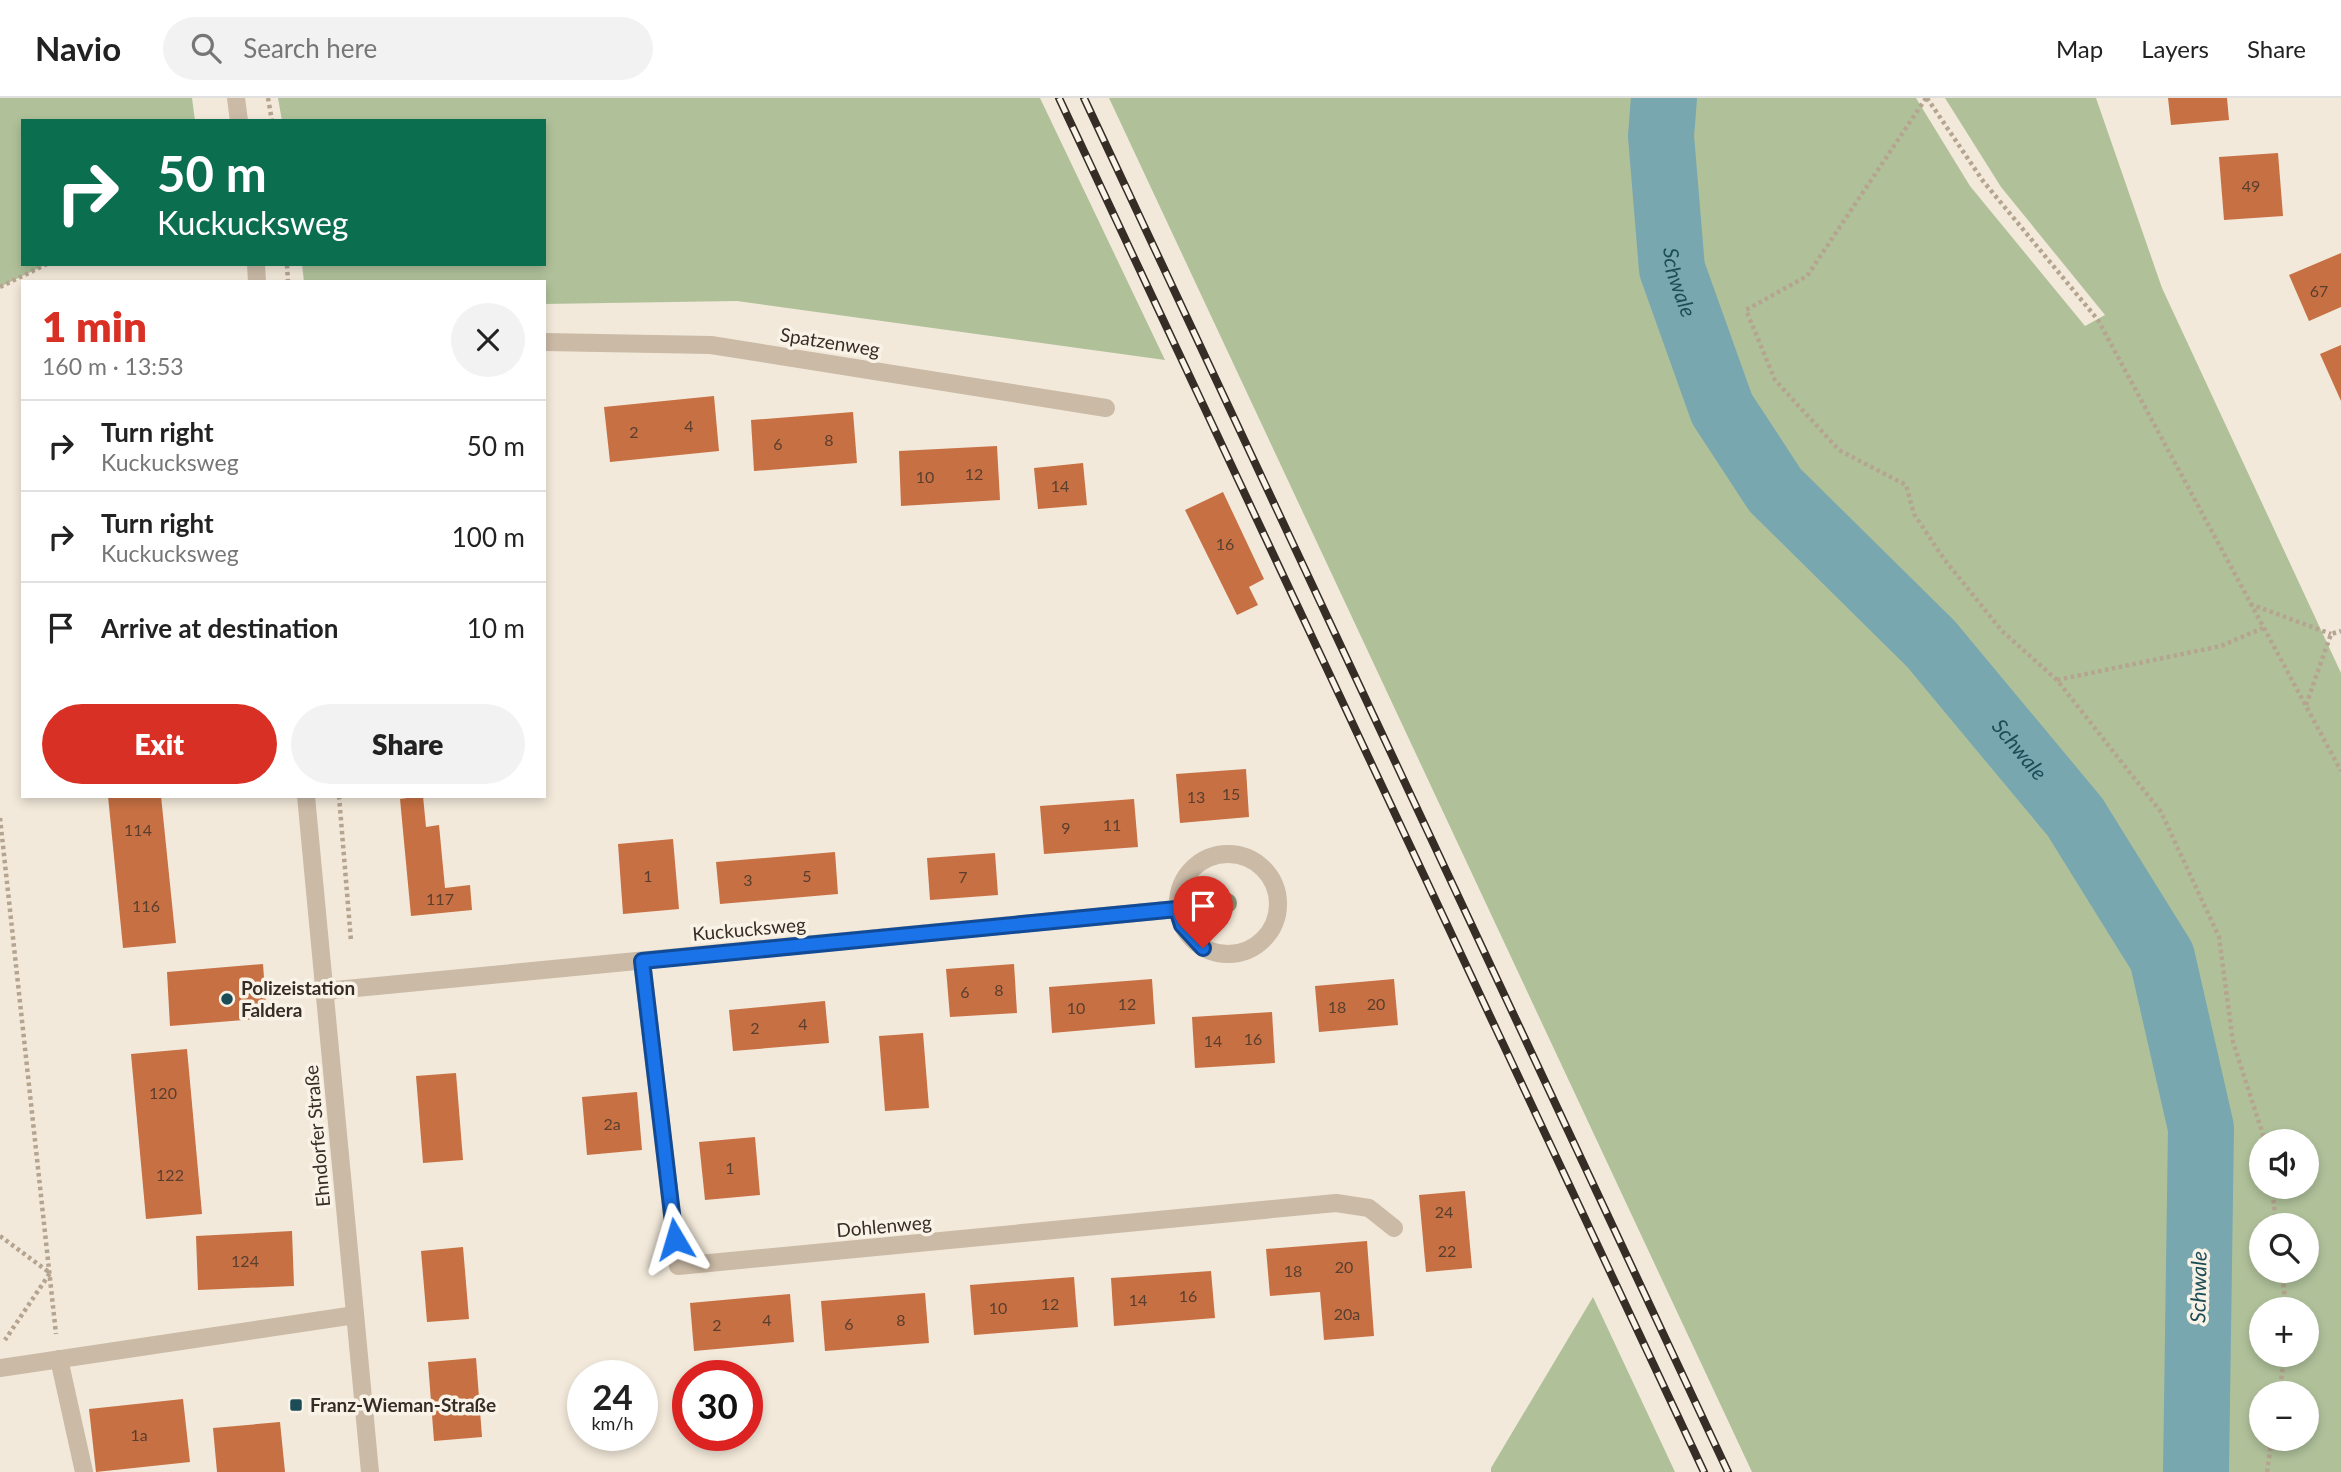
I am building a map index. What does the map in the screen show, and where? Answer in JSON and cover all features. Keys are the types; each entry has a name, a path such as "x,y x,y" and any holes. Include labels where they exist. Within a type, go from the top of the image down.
{"street":[{"path":"236,98 239,119"},
{"name":"Spatzenweg","path":"546,342 711,345 1106,408"},
{"name":"Ehndorfer Straße","path":"306,798 370,1472"},
{"path":"1219,854 1243,856 1263,867 1273,880 1278,895 1276,919 1264,940 1235,954 1219,954 1203,948 1186,932 1177,909 1178,894 1192,867 1219,854"},
{"name":"Kuckucksweg","path":"325,991 1177,909"},
{"name":"Dohlenweg","path":"642,961 678,1266 1336,1203 1369,1208 1394,1228"},
{"path":"0,1368 355,1315"},
{"path":"59,1359 84,1472"}],"path":[{"path":"268,98 272,119"},
{"path":"2261,1129 2233,1042 2219,937 2161,812 2057,680 2002,631 1944,559 1914,514 1906,485 1839,450 1775,380 1746,310 1807,276 1927,98 1983,181 2098,320 2341,771"},
{"path":"0,286 43,266"},
{"path":"2250,604 2331,634 2341,631"},
{"path":"2057,680 2221,646 2263,628"},
{"path":"2306,705 2331,634"},
{"path":"0,818 59,1359"},
{"path":"0,1236 50,1273"},
{"path":"0,1347 50,1273"},
{"path":"2267,1472 2270,1451"}],"green space":[{"path":"0,98 192,98 195,119 21,119 21,266 43,266 0,287"},
{"path":"278,98 1040,98 1165,360 737,301 546,304 546,280 304,280 302,266 546,266 546,119 282,119"},
{"path":"1109,98 1916,98 1970,186 2085,326 2105,315 2001,187 1945,98 2096,98 2162,288 2341,673 2341,1472 1752,1472"},
{"path":"1593,1297 1675,1472 1491,1472 1491,1468"}],"building":[{"path":"2168,98 2227,98 2229,120 2171,125"},
{"path":"2278,153 2283,216 2224,220 2219,157"},
{"path":"2341,253 2341,307 2309,321 2289,275"},
{"path":"2341,345 2341,401 2320,354"},
{"path":"714,396 719,451 610,462 604,407"},
{"path":"853,412 857,463 754,471 751,420"},
{"path":"997,446 1000,500 901,506 899,451"},
{"path":"1083,463 1087,505 1038,509 1034,468"},
{"path":"1223,492 1264,579 1249,587 1258,605 1237,615 1185,510"},
{"path":"1246,769 1249,817 1180,823 1176,774"},
{"path":"108,798 161,798 176,943 123,948"},
{"path":"423,798 426,827 439,825 445,888 470,885 472,910 411,916 400,799"},
{"path":"1134,799 1138,847 1044,854 1040,806"},
{"path":"673,839 679,909 623,914 618,844"},
{"path":"835,852 838,894 720,904 716,862"},
{"path":"995,853 998,895 930,900 927,858"},
{"path":"263,964 267,1018 170,1026 167,972"},
{"path":"1014,964 1017,1013 950,1017 946,969"},
{"path":"1152,979 1155,1024 1052,1033 1049,987"},
{"path":"1394,979 1398,1025 1319,1032 1315,986"},
{"path":"825,1001 829,1043 733,1051 729,1010"},
{"path":"1272,1012 1275,1063 1195,1068 1192,1017"},
{"path":"923,1033 929,1108 885,1111 879,1036"},
{"path":"187,1049 202,1214 146,1219 131,1054"},
{"path":"456,1073 463,1160 423,1163 416,1076"},
{"path":"637,1092 642,1150 587,1155 582,1097"},
{"path":"755,1137 760,1195 705,1200 699,1142"},
{"path":"1465,1191 1472,1268 1426,1272 1419,1195"},
{"path":"292,1231 294,1286 198,1290 196,1236"},
{"path":"1367,1241 1374,1336 1324,1340 1320,1292 1270,1296 1266,1249"},
{"path":"463,1247 469,1319 427,1322 421,1251"},
{"path":"1211,1271 1215,1318 1114,1326 1111,1278"},
{"path":"1074,1277 1078,1327 974,1335 970,1285"},
{"path":"925,1293 929,1343 825,1351 821,1301"},
{"path":"790,1294 794,1342 694,1351 690,1303"},
{"path":"476,1358 482,1437 434,1441 428,1362"},
{"path":"183,1399 190,1462 96,1472 89,1409"},
{"path":"280,1422 285,1472 217,1472 213,1428"}],"waterway":[{"name":"Schwale","path":"1664,98 1661,136 1672,269 1722,409 1775,490 1931,644 2075,817 2162,957 2201,1128 2196,1472"}],"railway":[{"path":"1059,98 1704,1472"},
{"path":"1084,98 1728,1472"}],"place":[{"name":"Polizeistation Faldera","path":"227,999"},
{"name":"Franz-Wieman-Straße","path":"296,1405"}],"route":[{"path":"675,1239 642,961 1177,909 1182,925 1191,938 1203,948"}]}
